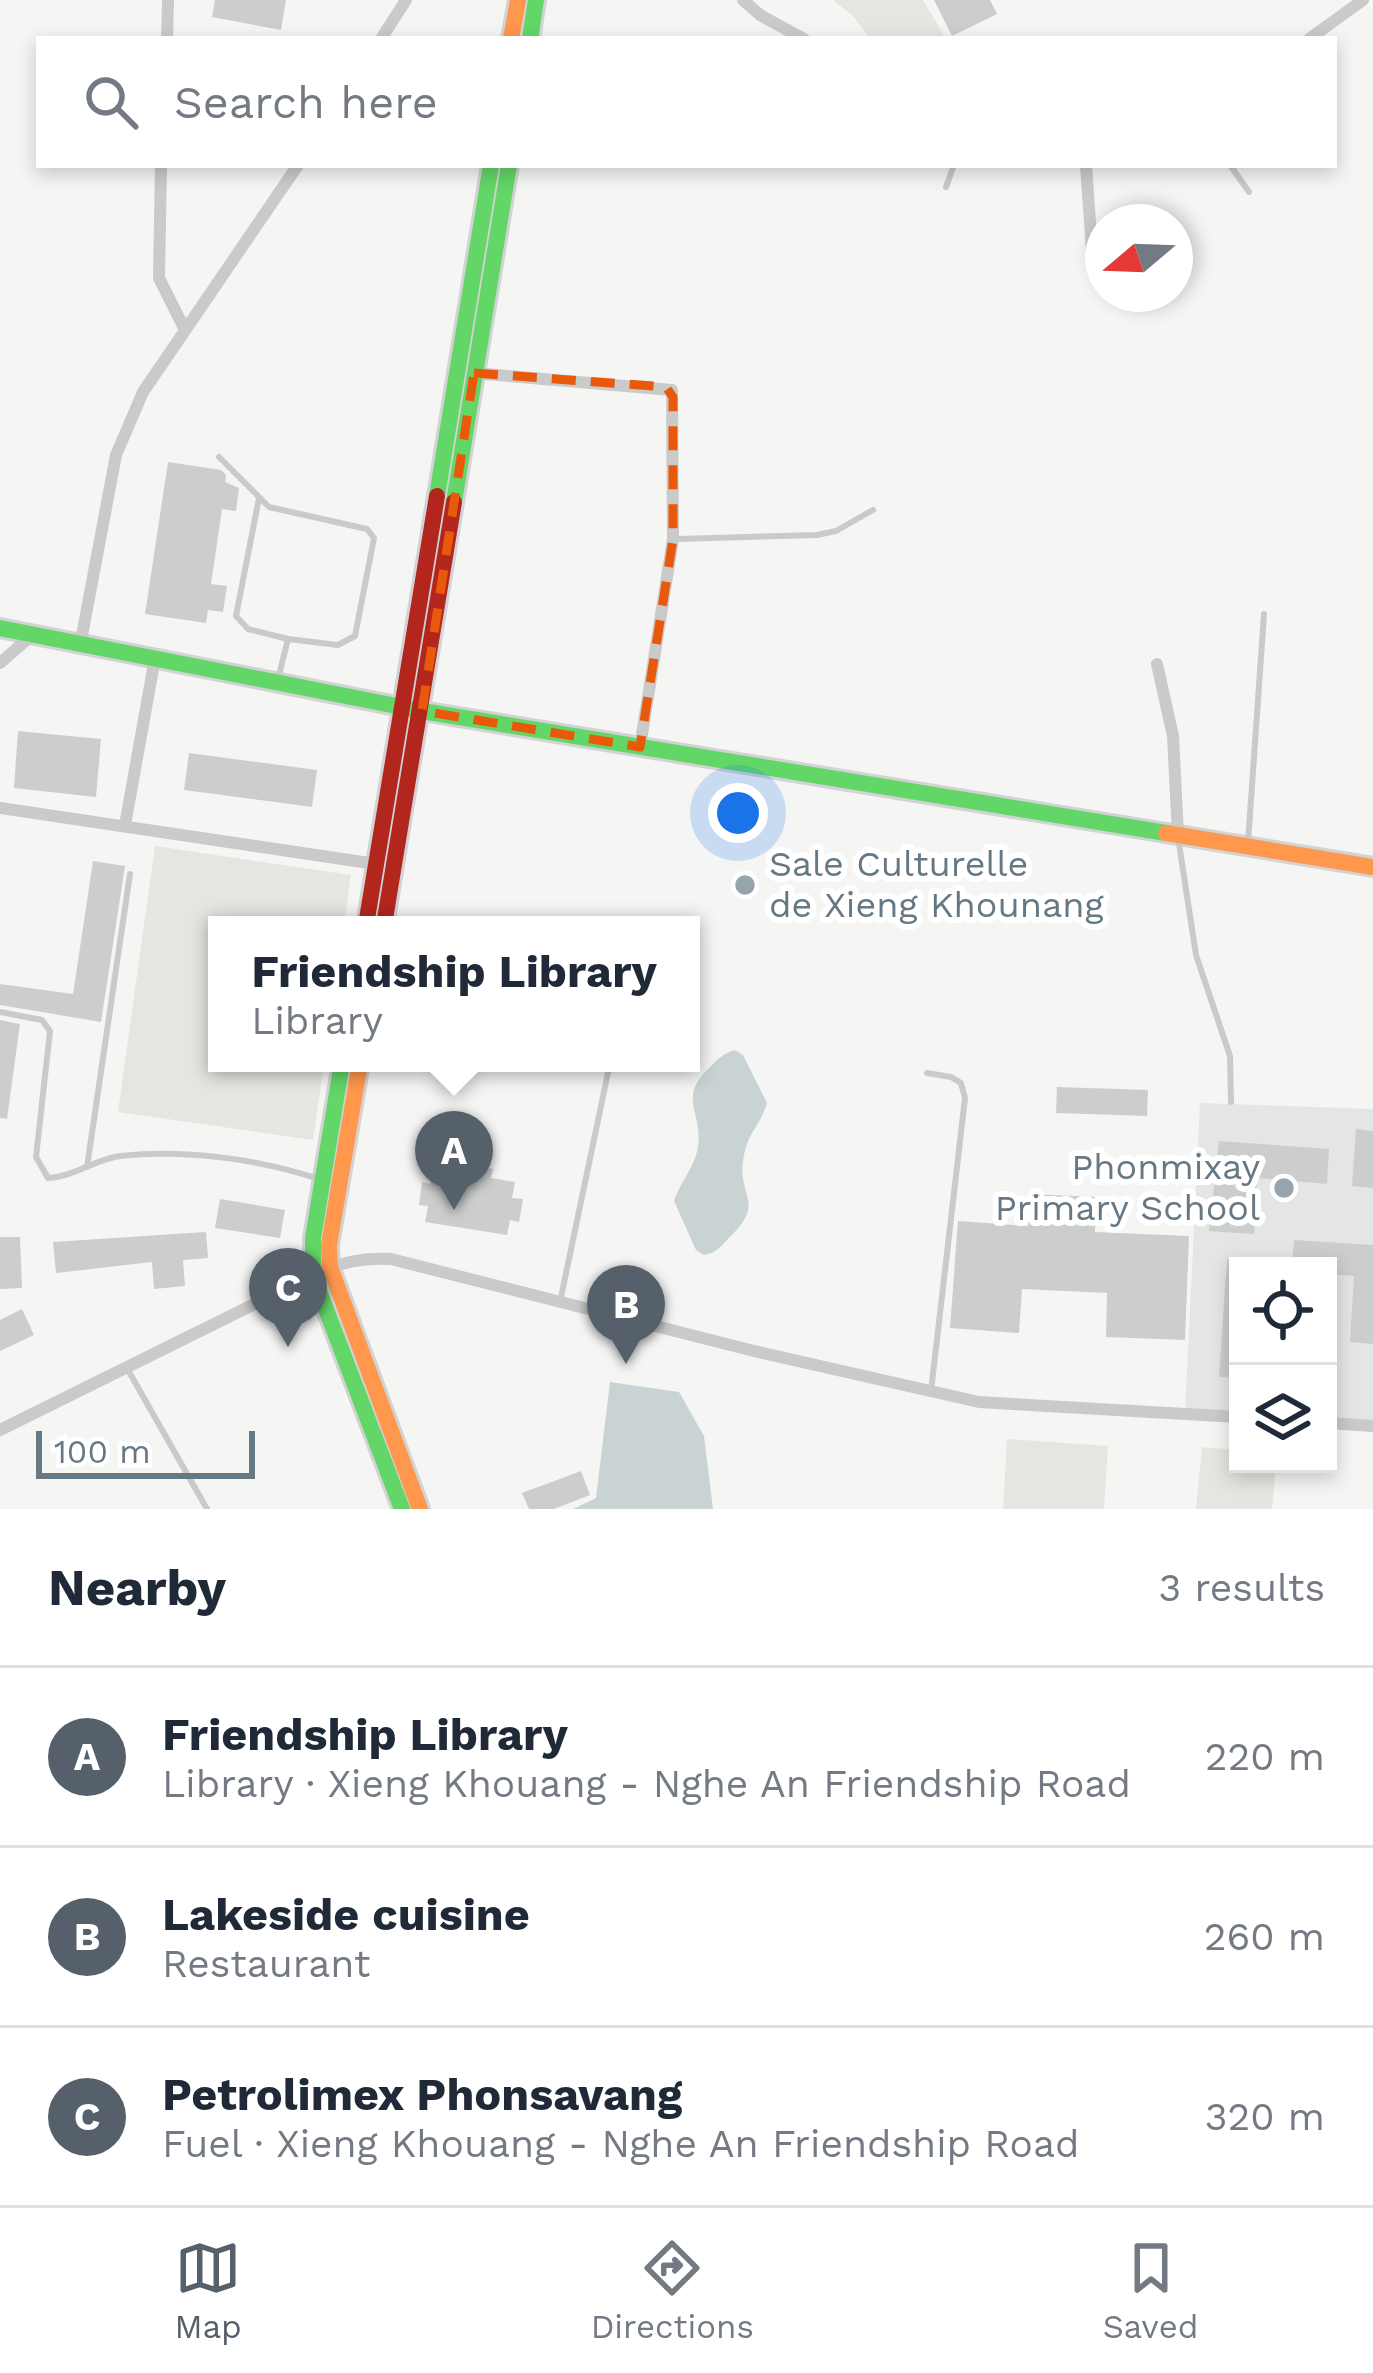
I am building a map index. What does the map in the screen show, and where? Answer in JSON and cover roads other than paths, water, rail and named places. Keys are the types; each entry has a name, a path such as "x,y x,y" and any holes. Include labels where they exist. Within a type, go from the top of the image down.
{"street":[{"path":"166,36 168,0"},
{"path":"383,36 406,0"},
{"path":"512,36 518,0"},
{"path":"530,36 536,0"},
{"path":"743,0 798,36"},
{"path":"1313,36 1364,0"},
{"path":"161,168 159,278 185,330"},
{"path":"80,646 116,455 142,392 296,168"},
{"path":"367,916 491,168"},
{"path":"386,916 508,168"},
{"path":"1086,168 1089,204"},
{"path":"474,373 672,390 673,539 640,747"},
{"path":"0,628 422,711 1373,867"},
{"path":"0,663 30,637"},
{"path":"125,824 155,658"},
{"path":"1157,664 1173,736 1178,835"},
{"path":"0,808 376,864"},
{"path":"341,1072 313,1238 402,1509"},
{"path":"359,1072 321,1271 420,1509"},
{"path":"0,1430 321,1271 353,1260 391,1258 979,1402 1229,1416"},
{"path":"1337,1424 1373,1426"}],"lane":[{"path":"946,187 953,168"},
{"path":"1232,168 1249,192"},
{"path":"219,458 259,498 268,507 368,529 374,538 355,636 338,645 288,639 248,629 236,616 259,498"},
{"path":"673,539 817,535 836,531 874,510"},
{"path":"1247,846 1264,614"},
{"path":"277,682 288,639"},
{"path":"1178,835 1196,955 1230,1056 1231,1102"},
{"path":"87,1167 130,874"},
{"path":"0,1012 42,1020 50,1031 36,1157 48,1178 117,1156 211,1157 289,1169 323,1180"},
{"path":"560,1301 608,1072"},
{"path":"927,1073 961,1083 964,1098 931,1391"},
{"path":"127,1367 207,1509"}],"place":[{"name":"Sale Culturelle de Xieng Khounang","path":"745,885"},
{"name":"Phonmixay Primary School","path":"1284,1188"},
{"name":"Friendship Library","path":"454,1210"},
{"name":"Petrolimex Phonsavang","path":"288,1347"},
{"name":"Lakeside cuisine","path":"626,1364"}]}
